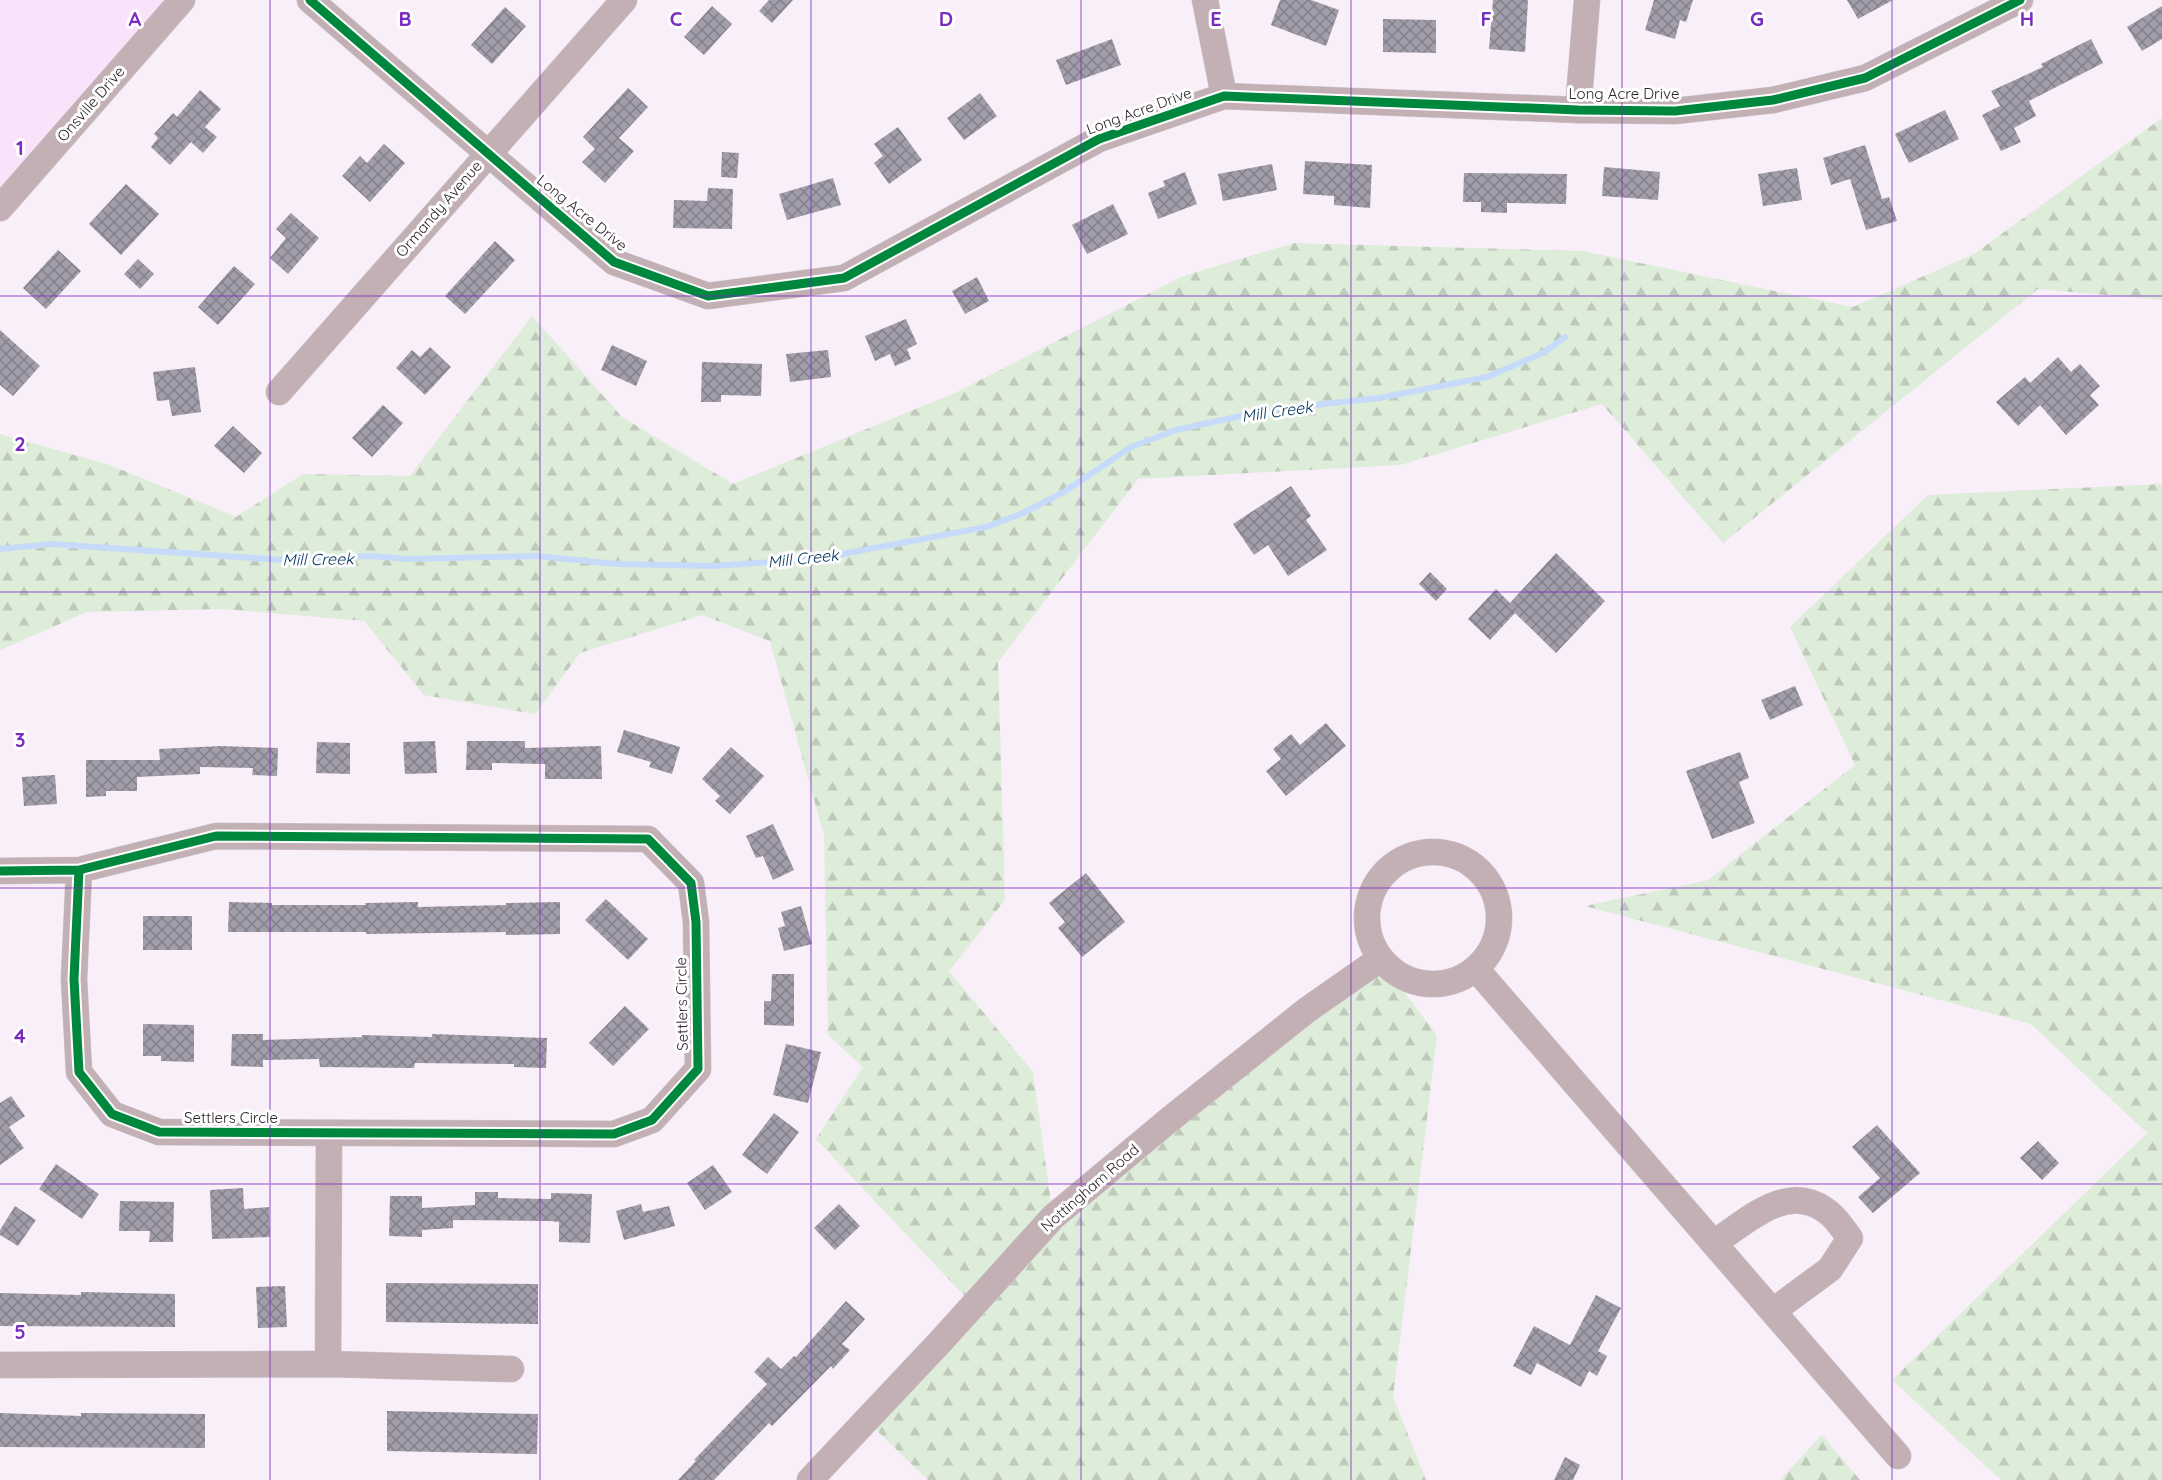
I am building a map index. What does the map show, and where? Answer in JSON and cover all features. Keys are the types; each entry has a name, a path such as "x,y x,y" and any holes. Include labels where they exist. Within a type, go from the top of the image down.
{"street":[{"name":"Onsville Drive","path":"0,208 182,0"},
{"name":"Long Acre Drive","path":"310,0 614,262 708,296 844,278 1099,139 1224,96 1578,110 1686,110 1773,100 1865,78 2020,0"},
{"name":"Ormandy Avenue","path":"279,392 624,0"},
{"path":"1205,0 1224,96"},
{"path":"1578,110 1587,0"},
{"name":"Settlers Circle","path":"0,871 79,870 216,836 648,839 691,883 696,922 698,1069 652,1120 614,1134 159,1132 112,1114 79,1072 74,979 79,870"},
{"path":"1436,851 1468,861 1493,888 1500,920 1496,944 1477,970 1447,984 1403,979 1380,959 1371,944 1366,922 1374,885 1398,860 1436,851"},
{"name":"Nottingham Road","path":"810,1480 941,1341 1053,1217 1169,1120 1307,1010 1380,959"},
{"path":"1477,970 1898,1456"},
{"path":"328,1364 329,1133"},
{"path":"1714,1243 1777,1202 1802,1199 1826,1210 1850,1238 1830,1269 1773,1311"},
{"path":"0,1365 328,1364 511,1369"}],"shaded area":[{"path":"0,0 182,0 0,208"}],"green space":[{"path":"2162,118 2162,300 2038,289 1723,543 1602,404 1400,465 1138,479 998,662 1005,900 949,971 1033,1072 1053,1217 1380,959 1437,1036 1393,1397 1426,1480 928,1480 866,1420 973,1305 816,1139 863,1067 828,1035 824,836 770,641 702,615 580,653 535,714 424,695 364,621 223,609 87,612 0,650 0,434 110,465 236,517 303,474 410,476 532,316 622,417 733,484 957,392 1183,276 1294,243 1582,251 1853,307 1974,254"},
{"path":"2162,484 2162,1480 2001,1480 1892,1380 2147,1133 2031,1024 1585,906 1708,880 1855,765 1790,627 1928,495"},
{"path":"1822,1435 1860,1480 1780,1480"}],"building":[{"path":"769,0 793,0 772,23 759,11"},
{"path":"1280,0 1311,0 1339,10 1326,46 1271,25"},
{"path":"1493,0 1528,0 1525,52 1489,49"},
{"path":"1654,0 1693,0 1686,22 1680,20 1675,39 1645,30"},
{"path":"1847,0 1893,0 1858,19"},
{"path":"712,6 732,24 704,55 684,37"},
{"path":"2162,6 2162,39 2142,51 2127,27"},
{"path":"505,7 526,26 492,64 471,45"},
{"path":"1383,19 1436,20 1436,53 1383,52"},
{"path":"1112,39 1121,65 1066,85 1056,60"},
{"path":"2091,39 2103,63 2029,101 2036,116 2014,128 2021,142 2001,151 1982,115 2000,106 1991,91 2043,67 2041,64"},
{"path":"628,88 648,107 619,138 634,151 605,183 582,162 595,149 583,137"},
{"path":"200,90 221,109 205,127 217,137 203,153 191,142 170,165 151,147 158,138 154,134 173,113 177,117"},
{"path":"980,93 997,116 964,140 947,118"},
{"path":"1945,110 1959,139 1909,163 1895,134"},
{"path":"898,127 922,160 889,184 874,163 883,156 874,144"},
{"path":"384,144 405,163 370,202 342,176 360,156 367,163"},
{"path":"1865,145 1882,199 1889,197 1897,221 1866,230 1850,179 1831,185 1823,158"},
{"path":"722,152 739,153 737,178 721,177"},
{"path":"1305,161 1372,165 1370,208 1334,205 1334,196 1303,194"},
{"path":"1272,164 1277,190 1223,201 1218,174"},
{"path":"1604,167 1660,172 1658,200 1602,196"},
{"path":"1797,168 1802,200 1763,206 1758,174"},
{"path":"1185,172 1197,204 1158,219 1148,193 1165,186 1163,181"},
{"path":"1464,173 1567,174 1566,204 1507,203 1507,213 1481,212 1481,202 1463,202"},
{"path":"833,178 841,205 787,220 779,194"},
{"path":"126,184 159,214 121,255 89,224"},
{"path":"708,188 733,189 732,229 673,228 674,200 707,201"},
{"path":"1113,204 1128,234 1087,254 1072,225"},
{"path":"291,213 319,238 288,274 270,258 286,238 276,229"},
{"path":"495,241 515,260 465,314 445,296"},
{"path":"58,250 81,271 46,309 23,288"},
{"path":"138,259 154,274 140,289 124,274"},
{"path":"234,266 255,284 218,325 198,307"},
{"path":"977,277 989,301 965,314 952,291"},
{"path":"906,319 917,344 907,349 911,359 895,366 890,354 875,361 865,336"},
{"path":"0,330 40,366 13,396 0,385"},
{"path":"612,345 647,361 636,386 601,370"},
{"path":"430,347 451,367 425,395 396,368 412,350 420,357"},
{"path":"828,350 831,377 790,382 786,354"},
{"path":"2058,357 2071,372 2080,364 2100,386 2090,395 2099,405 2066,435 2040,405 2018,426 1996,402 2025,377 2030,383"},
{"path":"702,362 762,364 761,396 721,395 721,402 701,402"},
{"path":"195,367 201,412 172,416 169,400 157,401 153,372"},
{"path":"383,405 403,423 372,457 352,438"},
{"path":"233,426 262,453 244,473 214,446"},
{"path":"1291,486 1311,516 1306,520 1327,550 1288,576 1268,545 1254,555 1233,524"},
{"path":"1556,553 1605,601 1556,653 1515,613 1490,640 1468,619 1496,589 1510,603"},
{"path":"1430,572 1447,589 1436,601 1419,584"},
{"path":"1795,686 1803,705 1770,720 1761,700"},
{"path":"1326,723 1346,746 1286,796 1266,771 1281,759 1273,749 1291,734 1300,745"},
{"path":"624,730 680,747 672,774 649,767 651,762 617,752"},
{"path":"435,741 437,773 405,774 403,742"},
{"path":"467,741 525,741 525,748 601,746 602,779 545,779 545,764 492,763 492,770 466,770"},
{"path":"317,742 350,743 350,774 316,773"},
{"path":"221,746 278,748 277,776 252,775 253,768 200,767 200,774 137,777 137,791 106,791 106,796 86,797 86,760 160,760 159,749"},
{"path":"731,747 764,776 730,814 715,801 720,796 702,779"},
{"path":"1740,752 1749,778 1739,782 1755,823 1712,839 1686,771"},
{"path":"55,775 57,804 24,806 22,777"},
{"path":"773,824 794,870 773,880 763,856 756,858 746,836"},
{"path":"1086,873 1125,922 1082,957 1058,928 1065,922 1049,903"},
{"path":"606,899 648,939 628,960 585,920"},
{"path":"229,902 272,903 272,905 366,905 365,903 418,902 418,907 560,902 560,934 228,932"},
{"path":"801,906 812,944 784,951 778,928 785,926 781,912"},
{"path":"143,916 192,916 192,950 143,950"},
{"path":"772,974 794,974 794,1026 764,1025 764,1001 771,1001"},
{"path":"625,1006 649,1029 613,1066 589,1043"},
{"path":"143,1024 194,1025 194,1062 161,1061 161,1056 143,1056"},
{"path":"232,1034 263,1034 263,1040 362,1037 362,1035 432,1037 432,1034 547,1038 546,1068 514,1067 514,1064 415,1063 414,1068 320,1067 319,1059 263,1060 263,1067 231,1066"},
{"path":"786,1044 821,1052 808,1103 773,1095"},
{"path":"11,1096 25,1116 9,1127 24,1148 0,1165 0,1103"},
{"path":"774,1113 799,1132 767,1174 742,1155"},
{"path":"1877,1125 1920,1173 1873,1213 1858,1197 1880,1178 1852,1147"},
{"path":"2038,1141 2059,1163 2042,1180 2020,1158"},
{"path":"56,1164 99,1194 82,1219 39,1189"},
{"path":"713,1165 732,1192 705,1210 687,1183"},
{"path":"243,1188 244,1209 269,1207 270,1237 212,1239 210,1190"},
{"path":"475,1192 498,1192 498,1198 551,1199 551,1193 592,1194 590,1243 559,1242 559,1222 550,1221 453,1220 453,1228 422,1230 422,1237 389,1236 390,1196 422,1196 422,1208 475,1205"},
{"path":"120,1201 174,1202 173,1242 149,1242 150,1231 119,1231"},
{"path":"641,1204 643,1212 669,1206 675,1226 624,1240 616,1211"},
{"path":"839,1204 860,1226 835,1250 814,1228"},
{"path":"15,1206 36,1220 18,1246 0,1235 0,1230"},
{"path":"386,1283 538,1284 538,1324 386,1322"},
{"path":"285,1286 287,1327 258,1328 256,1287"},
{"path":"81,1292 175,1294 175,1327 0,1326 0,1293 81,1295"},
{"path":"1596,1295 1621,1308 1598,1351 1607,1356 1597,1376 1589,1371 1581,1387 1537,1363 1531,1375 1513,1366 1534,1326 1570,1345"},
{"path":"846,1301 865,1319 842,1344 850,1350 833,1369 831,1366 772,1426 769,1423 714,1480 678,1480 696,1461 694,1460 767,1384 754,1372 768,1357 781,1369 794,1356 796,1357"},
{"path":"387,1411 538,1414 537,1454 387,1451"},
{"path":"0,1413 81,1416 81,1413 205,1414 205,1448 0,1447"},
{"path":"1565,1457 1580,1465 1573,1480 1554,1480"}],"waterway":[{"name":"Mill Creek","path":"0,549 52,544 283,560 371,556 407,559 536,556 617,564 714,566 816,559 986,527 1021,514 1062,493 1131,447 1176,430 1269,410 1379,398 1487,377 1543,353 1565,337"}],"cycle path":[{"path":"310,0 614,262 708,296 844,278 1099,139 1224,96 1578,110 1675,111 1773,100 1865,78 2020,0"},
{"path":"0,871 79,870 216,836 648,839 691,883 696,922 698,1069 652,1120 614,1134 159,1132 112,1114 79,1072 74,979 79,870"}]}
